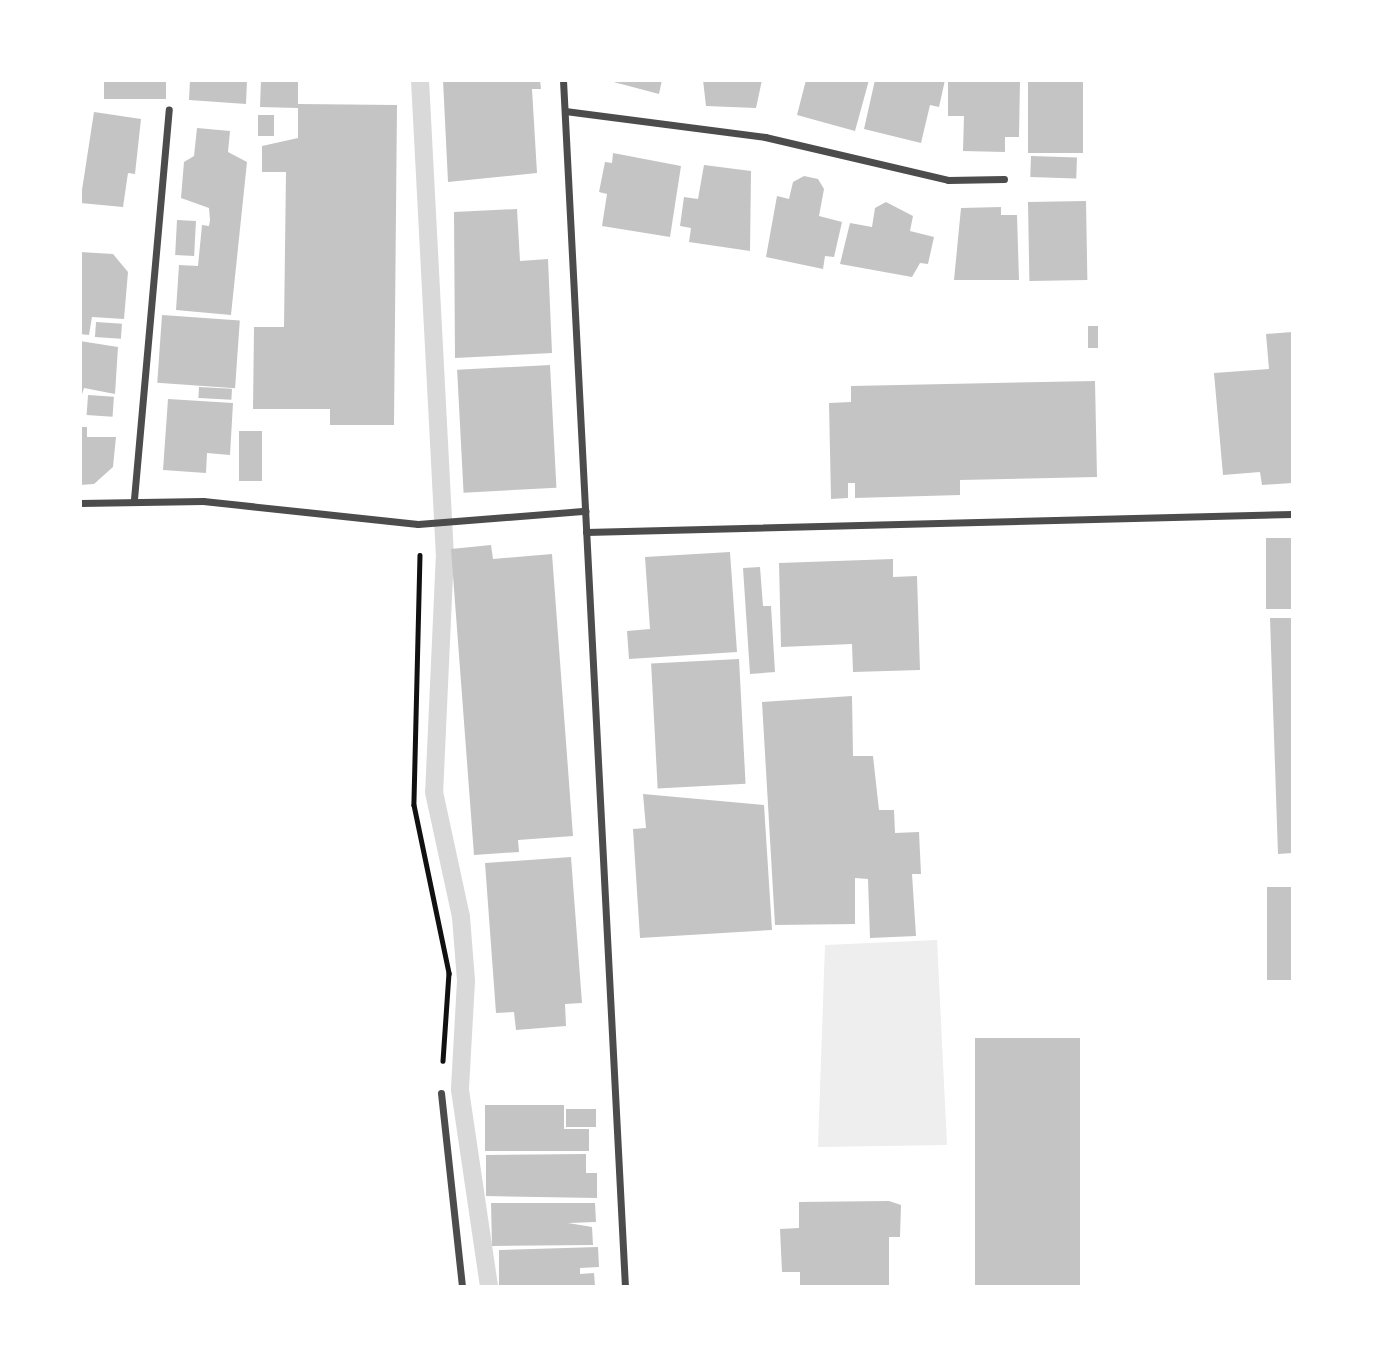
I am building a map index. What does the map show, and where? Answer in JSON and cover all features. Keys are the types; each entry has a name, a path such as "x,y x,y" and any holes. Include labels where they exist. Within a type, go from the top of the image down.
{"street":[{"path":"563,80 625,1286"},
{"path":"134,499 169,110"},
{"path":"565,111 765,136 948,180 1004,178"},
{"path":"80,503 134,499 418,524 585,511"},
{"path":"586,532 1293,513"},
{"path":"441,1093 462,1286"}],"path":[{"path":"418,524 414,805 449,973 441,1093"}],"shaded area":[{"path":"937,940 947,1145 818,1147 825,945"}],"building":[{"path":"104,80 166,80 166,99 104,99"},
{"path":"190,80 247,80 246,104 189,100"},
{"path":"261,80 298,80 298,104 397,105 394,425 330,425 330,409 253,409 254,327 284,327 286,172 262,172 262,146 298,138 298,108 260,107"},
{"path":"443,80 540,80 541,89 532,89 537,173 448,182"},
{"path":"606,80 662,80 659,94"},
{"path":"703,80 762,80 756,108 706,106"},
{"path":"806,80 869,80 855,131 797,115"},
{"path":"875,80 945,80 939,107 930,105 921,143 864,129"},
{"path":"948,80 1020,80 1019,137 1005,137 1005,152 963,151 964,116 948,116"},
{"path":"1028,80 1083,80 1083,153 1028,153"},
{"path":"94,112 141,119 135,174 128,173 123,207 80,203"},
{"path":"258,115 274,115 274,136 258,136"},
{"path":"197,128 230,131 228,152 247,162 231,315 176,310 179,265 198,266 202,225 209,226 210,220 209,208 181,198 184,162 194,156"},
{"path":"613,153 681,166 670,237 602,226 607,194 599,192 605,162 612,163"},
{"path":"1031,156 1077,158 1076,179 1030,177"},
{"path":"704,165 751,171 750,251 689,242 691,228 680,226 684,197 698,199"},
{"path":"804,176 818,179 824,189 819,216 842,222 834,257 825,256 823,269 766,257 777,196 789,199 793,182"},
{"path":"1086,201 1087,280 1029,281 1028,202"},
{"path":"886,202 913,216 910,231 934,237 928,264 920,263 912,277 840,264 850,223 872,227 875,208"},
{"path":"1001,207 1001,215 1017,215 1019,280 954,280 961,208"},
{"path":"517,209 520,261 548,259 552,353 455,358 454,212"},
{"path":"177,220 196,221 194,256 175,255"},
{"path":"80,252 113,254 128,272 124,319 92,317 89,335 80,334"},
{"path":"162,315 240,320 235,388 157,383"},
{"path":"96,322 122,324 121,339 95,337"},
{"path":"1088,326 1098,326 1098,348 1088,348"},
{"path":"1292,332 1292,483 1262,485 1260,472 1223,475 1214,373 1269,369 1266,334"},
{"path":"80,341 118,347 115,394 84,388 80,401"},
{"path":"550,365 556,488 464,493 457,370"},
{"path":"1095,381 1097,477 960,480 960,495 855,498 855,483 848,483 848,498 831,499 829,403 851,402 851,386"},
{"path":"199,387 232,389 231,400 198,398"},
{"path":"88,395 114,397 113,417 87,415"},
{"path":"168,399 233,403 230,455 207,453 206,473 163,470"},
{"path":"80,427 87,427 87,437 116,437 113,467 94,484 80,485"},
{"path":"239,431 262,431 262,481 239,481"},
{"path":"1266,538 1292,538 1292,609 1266,609"},
{"path":"491,545 493,559 552,554 573,836 518,840 519,852 474,855 451,549"},
{"path":"730,552 737,652 629,659 627,631 650,629 645,557"},
{"path":"893,559 893,577 917,576 920,670 853,672 852,644 781,647 779,563"},
{"path":"760,567 763,606 771,606 775,672 750,674 743,568"},
{"path":"1270,618 1292,618 1292,853 1278,854"},
{"path":"739,659 746,784 658,788 651,664"},
{"path":"852,696 853,756 873,756 879,810 894,810 895,833 919,832 921,874 912,874 916,936 870,938 868,879 855,878 855,924 775,925 762,702"},
{"path":"643,794 764,805 772,930 640,938 633,829 646,828"},
{"path":"571,857 582,1003 565,1004 566,1026 516,1030 514,1012 496,1013 485,863"},
{"path":"1267,887 1292,887 1292,980 1267,980"},
{"path":"975,1038 1080,1038 1080,1286 975,1286"},
{"path":"485,1105 564,1105 564,1129 589,1129 589,1151 485,1151"},
{"path":"566,1109 596,1109 596,1127 566,1127"},
{"path":"586,1154 586,1173 597,1173 597,1198 486,1196 486,1155"},
{"path":"889,1201 901,1205 900,1237 889,1237 889,1286 800,1286 800,1272 782,1272 780,1229 799,1228 799,1202"},
{"path":"491,1203 595,1203 596,1222 568,1223 592,1227 593,1245 492,1246"},
{"path":"598,1247 599,1267 580,1268 580,1274 594,1273 595,1286 499,1286 499,1250"}],"waterway":[{"path":"420,80 445,553 434,792 461,917 466,981 460,1090 489,1286"}]}
